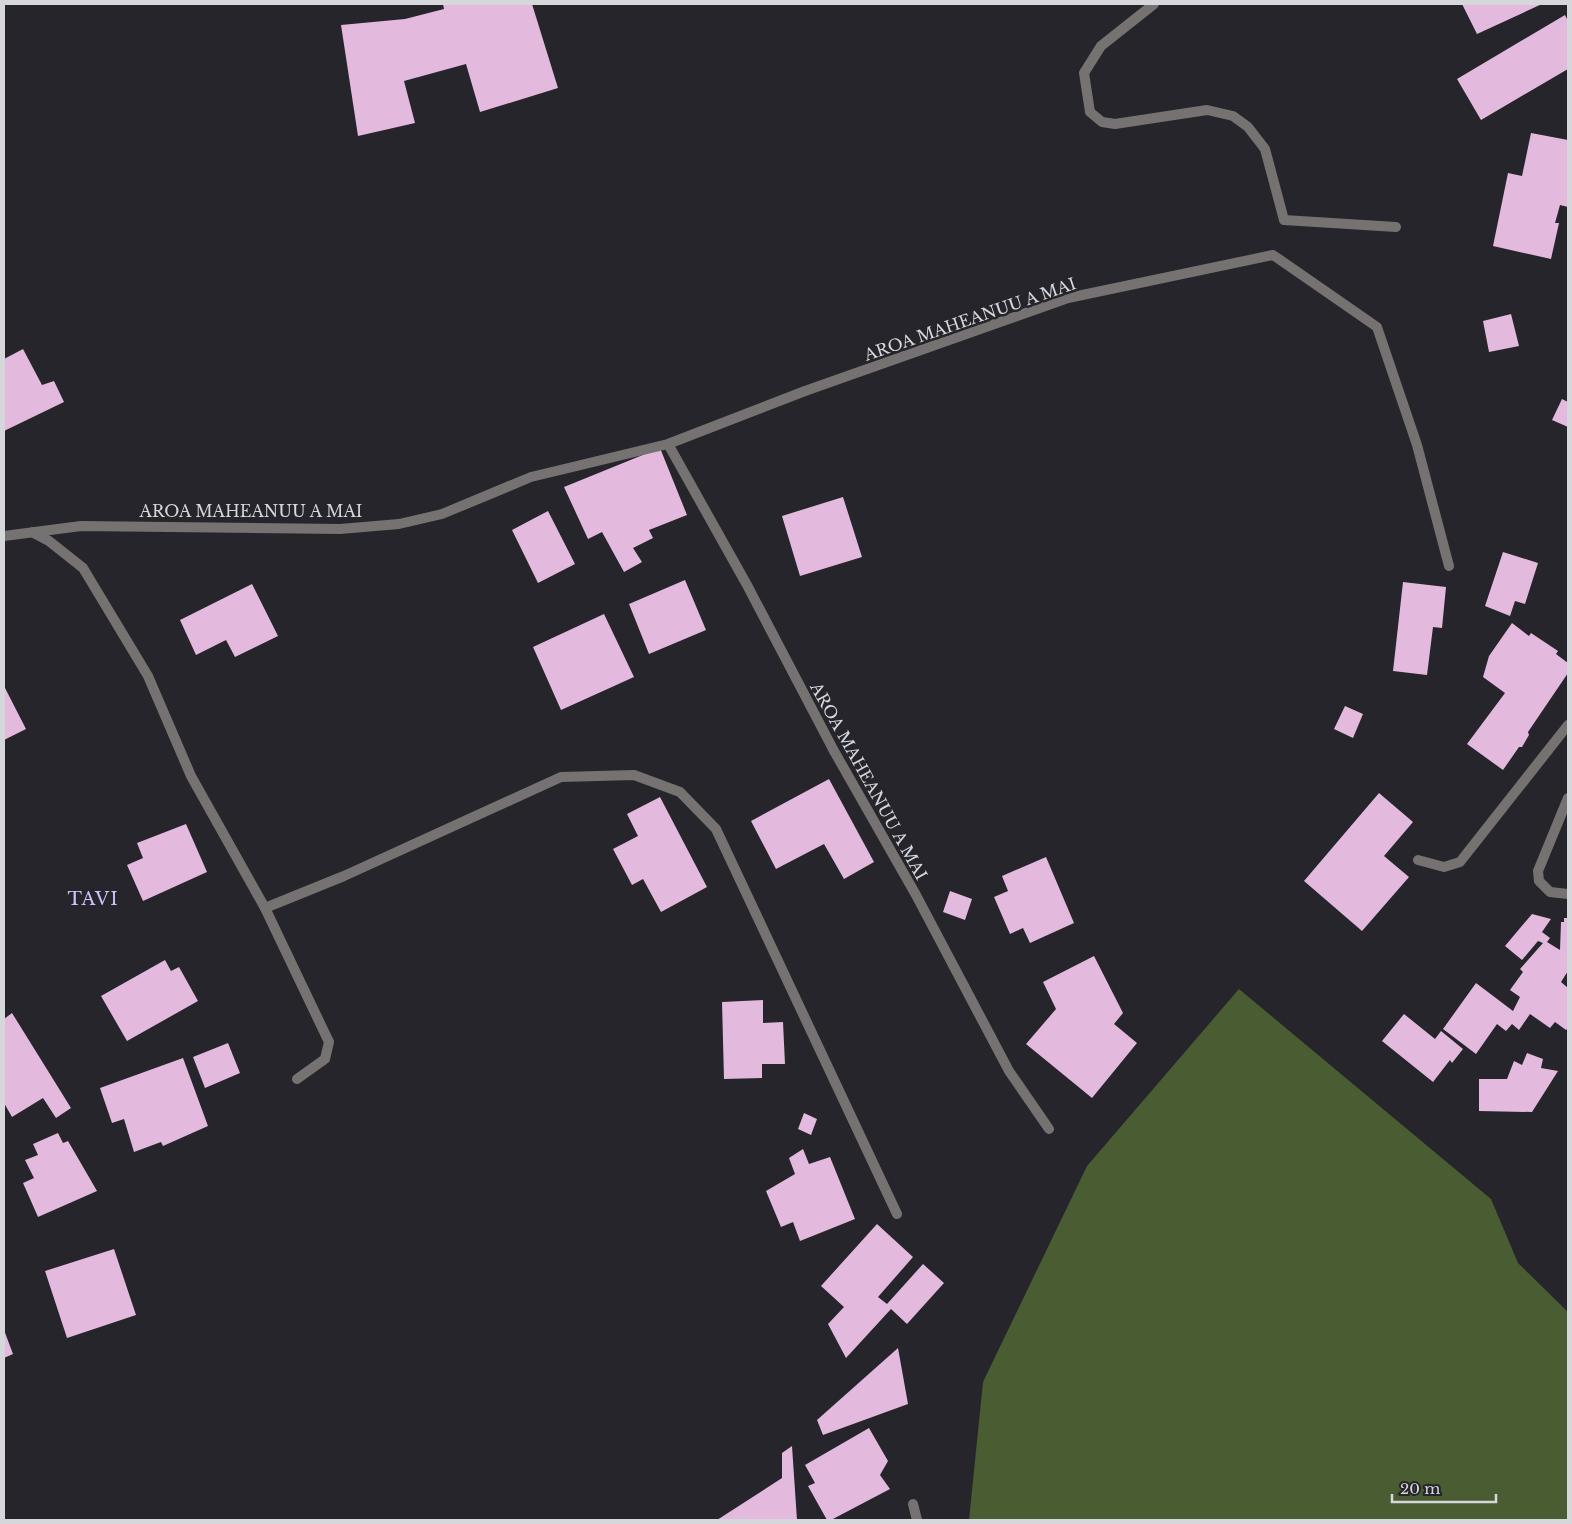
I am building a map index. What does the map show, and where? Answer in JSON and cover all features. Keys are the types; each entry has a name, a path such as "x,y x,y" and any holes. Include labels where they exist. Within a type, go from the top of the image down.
{"street":[{"path":"1154,4 1101,46 1084,73 1090,112 1102,122 1115,124 1207,110 1233,116 1248,127 1265,149 1284,220 1396,227"},
{"name":"AROA MAHEANUU A MAI","path":"4,536 81,526 340,529 399,524 442,514 531,477 668,444 805,391 1068,298 1272,255 1377,326 1417,445 1449,566"},
{"name":"AROA MAHEANUU A MAI","path":"668,444 747,585 834,751 916,895 1009,1071 1049,1130"},
{"path":"32,532 49,541 83,568 148,676 191,776 265,908 328,1042 325,1059 297,1079"},
{"path":"1418,860 1444,866 1460,862 1568,725"},
{"path":"265,908 344,876 560,777 634,776 680,792 716,829 897,1214"},
{"path":"1568,798 1538,871 1539,881 1550,892 1568,894"},
{"path":"913,1504 916,1520"}],"green space":[{"path":"1239,989 1491,1199 1518,1263 1568,1312 1568,1520 969,1520 983,1382 1087,1166"}],"building":[{"path":"443,4 532,4 558,88 480,112 466,64 404,81 415,123 358,136 341,25 405,19 444,9"},
{"path":"1462,4 1542,4 1477,34"},
{"path":"1565,15 1568,21 1568,69 1481,120 1457,79"},
{"path":"1531,133 1568,140 1568,207 1560,205 1555,223 1559,223 1551,259 1493,246 1508,173 1522,176"},
{"path":"1511,314 1519,346 1489,352 1483,321"},
{"path":"23,349 42,385 54,381 64,402 4,431 4,359"},
{"path":"1562,399 1568,402 1568,427 1552,420"},
{"path":"660,448 687,515 649,530 653,538 633,548 642,562 624,572 602,532 588,539 564,487"},
{"path":"843,497 862,557 800,576 782,516"},
{"path":"548,511 575,564 538,583 512,530"},
{"path":"1503,552 1538,563 1525,604 1515,601 1510,616 1485,606"},
{"path":"685,580 706,630 649,654 629,604"},
{"path":"1403,582 1446,587 1442,628 1433,627 1427,675 1393,671"},
{"path":"252,584 278,636 235,657 226,640 196,655 180,620"},
{"path":"604,614 634,677 561,710 533,647"},
{"path":"1512,623 1529,636 1531,633 1558,651 1556,654 1568,663 1568,673 1528,732 1529,735 1522,747 1519,747 1503,770 1467,744 1505,693 1483,677 1489,656"},
{"path":"4,686 26,729 4,740"},
{"path":"1345,706 1363,714 1353,738 1334,729"},
{"path":"829,779 874,862 844,879 824,844 776,869 751,821"},
{"path":"1379,793 1413,822 1384,856 1409,877 1362,931 1304,881"},
{"path":"660,797 707,887 661,912 643,879 632,885 613,849 638,836 627,814"},
{"path":"186,824 207,872 143,901 127,865 143,858 137,843"},
{"path":"1046,857 1074,923 1030,943 1023,928 1010,934 994,897 1008,891 1002,876"},
{"path":"950,891 972,899 965,920 943,912"},
{"path":"1532,914 1551,919 1542,932 1550,938 1547,942 1560,950 1561,922 1564,922 1564,918 1568,918 1568,971 1561,982 1568,988 1568,1028 1566,1030 1555,1022 1550,1028 1530,1014 1519,1030 1512,1024 1506,1031 1497,1024 1476,1054 1443,1029 1476,983 1513,1011 1520,997 1510,990 1523,972 1520,969 1543,943 1538,941 1522,960 1505,946"},
{"path":"1094,956 1123,1013 1114,1024 1137,1043 1092,1098 1026,1044 1056,1009 1043,982"},
{"path":"165,960 171,971 179,967 198,1001 127,1041 101,996"},
{"path":"763,1000 763,1023 783,1022 785,1064 762,1064 762,1078 724,1079 722,1002"},
{"path":"12,1013 71,1108 56,1118 43,1098 12,1117 4,1103 4,1019"},
{"path":"1404,1014 1435,1039 1441,1031 1463,1049 1452,1063 1450,1060 1433,1082 1382,1041"},
{"path":"228,1043 240,1073 205,1088 193,1057"},
{"path":"1527,1053 1543,1059 1541,1068 1558,1071 1532,1112 1479,1111 1479,1079 1507,1079 1514,1061 1522,1065"},
{"path":"183,1058 208,1126 163,1146 161,1142 134,1152 124,1119 112,1123 100,1088"},
{"path":"804,1113 817,1119 811,1135 798,1129"},
{"path":"58,1133 63,1143 68,1141 97,1191 38,1217 23,1183 34,1178 25,1160 38,1155 33,1144"},
{"path":"803,1149 809,1164 830,1157 855,1219 800,1241 793,1222 781,1227 766,1191 795,1174 789,1158"},
{"path":"877,1224 913,1257 878,1297 887,1304 923,1264 944,1283 907,1324 891,1309 846,1358 828,1324 844,1307 821,1286"},
{"path":"114,1249 136,1315 67,1338 45,1271"},
{"path":"4,1330 13,1354 4,1358"},
{"path":"898,1348 908,1404 823,1435 817,1420"},
{"path":"869,1428 888,1461 880,1475 890,1489 831,1520 827,1520 808,1486 815,1483 805,1465"},
{"path":"792,1446 797,1520 717,1520 782,1478 782,1453"}],"district":[{"name":"TAVI","path":"93,899"}]}
